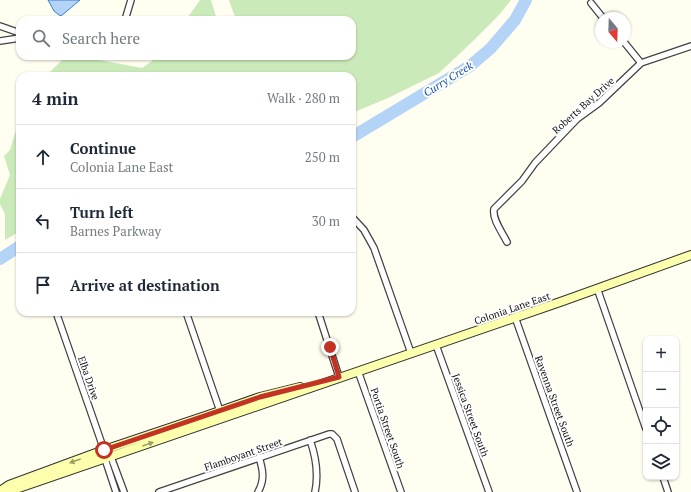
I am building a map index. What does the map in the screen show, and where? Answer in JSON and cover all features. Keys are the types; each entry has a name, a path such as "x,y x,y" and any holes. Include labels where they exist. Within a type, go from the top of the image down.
{"street":[{"path":"126,16 131,0"},
{"path":"591,3 598,12"},
{"path":"0,26 16,32"},
{"path":"0,41 16,39"},
{"name":"Roberts Bay Drive","path":"507,242 494,215 496,206 522,181 535,163 577,119 599,103 641,62 691,46"},
{"path":"629,48 641,62"},
{"path":"356,221 364,230 374,248 411,353"},
{"name":"Colonia Lane East","path":"4,492 108,458 221,415 260,397 358,371 691,255"},
{"path":"597,288 643,419"},
{"name":"Elba Drive","path":"57,316 108,458"},
{"path":"187,316 221,415"},
{"path":"319,316 339,377"},
{"name":"Ravenna Street South","path":"515,317 577,492"},
{"name":"Jessica Street South","path":"436,344 489,492"},
{"name":"Portia Street South","path":"358,371 401,492"},
{"name":"Colonia Lane East","path":"0,491 8,485 104,450 221,415"},
{"name":"Flamboyant Street","path":"159,492 326,434 332,434 337,439 355,492"},
{"path":"310,440 317,466 315,492"},
{"path":"108,458 116,492"},
{"path":"108,458 124,492"},
{"path":"258,492 263,478 259,458"},
{"path":"664,480 668,492"}],"green space":[{"path":"200,0 211,0 216,16 189,16"},
{"path":"229,0 511,0 499,15 439,73 388,98 356,111 356,72 50,72 62,60 99,60 142,68 153,60 356,60 356,16 235,16"},
{"path":"16,130 16,233 5,240 5,214 0,204 0,199 10,175 4,156 10,150"}],"water":[{"path":"48,0 80,0 61,16 54,11"}],"waterway":[{"name":"Curry Creek","path":"356,135 470,66 491,48 515,20 526,0"},
{"name":"Curry Creek","path":"0,259 16,249"}],"route":[{"path":"104,450 260,397 339,377 330,347"}]}
